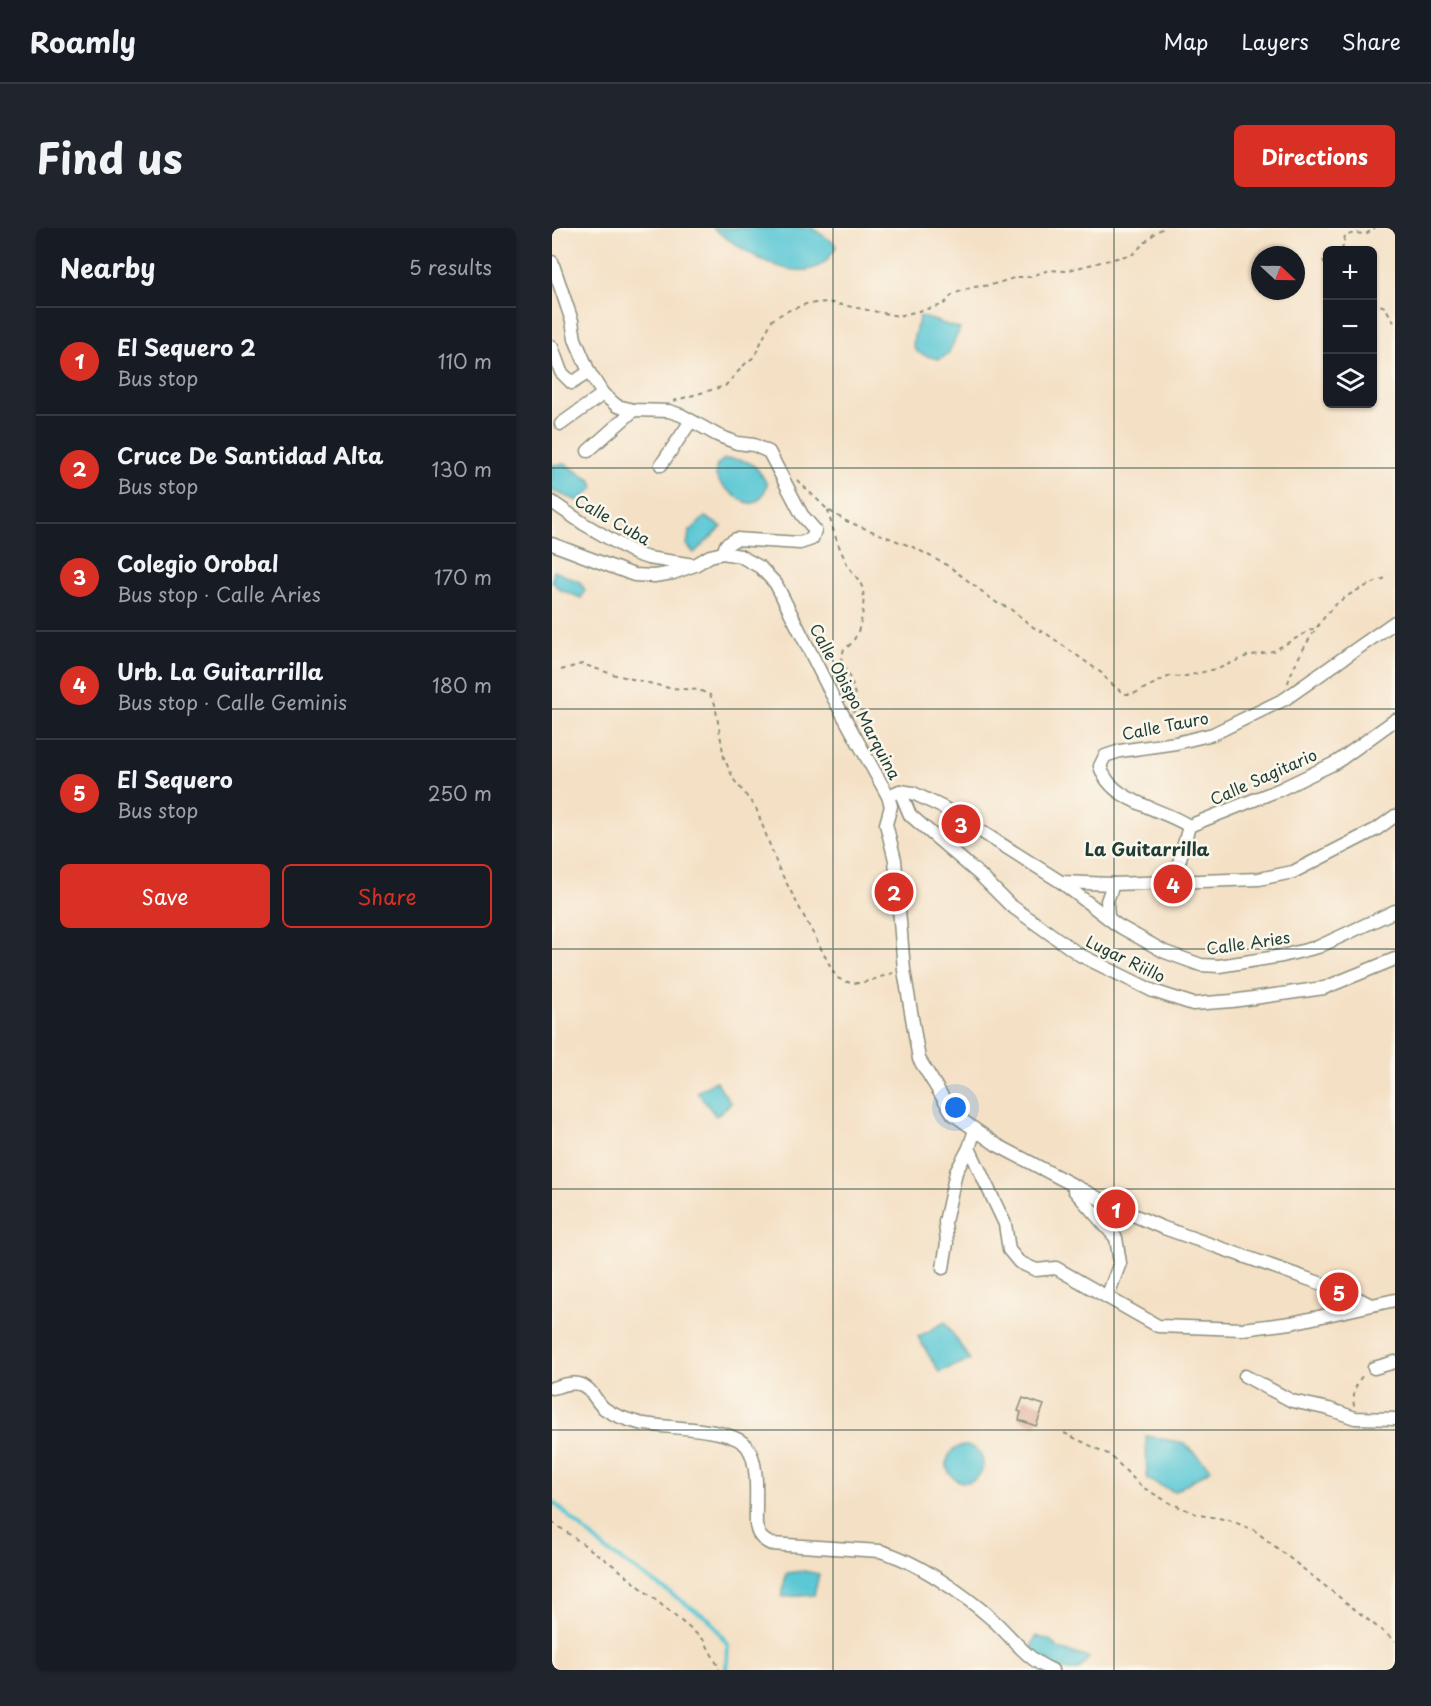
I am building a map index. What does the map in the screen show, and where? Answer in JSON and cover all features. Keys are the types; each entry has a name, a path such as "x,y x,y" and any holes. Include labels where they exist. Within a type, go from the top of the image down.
{"street":[{"path":"552,262 572,321 575,339 589,372 603,394 616,406 634,410 669,411 717,435 737,443 754,445 769,452 802,515 815,530 812,540 800,543 736,539 726,544 723,553 710,556 695,565 654,576 634,575 552,544"},
{"path":"552,347 561,372 572,383 589,372"},
{"path":"561,424 603,394"},
{"path":"588,452 634,410"},
{"path":"661,465 690,421"},
{"name":"Calle Cuba","path":"552,502 584,524 636,554 695,565"},
{"name":"Calle Obispo Marquina","path":"723,553 740,556 760,567 776,585 846,719 894,794 886,824 895,860 904,970 919,1059 953,1114 997,1145 1069,1185 1161,1227 1345,1292 1369,1304"},
{"name":"Calle Tauro","path":"1190,826 1175,816 1129,800 1104,778 1100,766 1105,756 1120,751 1176,743 1213,734 1285,699 1395,622"},
{"name":"Calle Sagitario","path":"1190,826 1281,789 1336,762 1395,720"},
{"name":"Calle Aries","path":"894,794 913,793 944,808 1060,882 1108,918 1165,952 1201,965 1218,966 1282,956 1318,947 1395,911"},
{"name":"Lugar Riillo","path":"894,794 910,815 980,875 1010,905 1080,955 1153,992 1193,1004 1255,998 1324,988 1395,959"},
{"path":"1060,882 1113,884 1259,879 1293,872 1377,829 1395,816"},
{"path":"1174,881 1190,826"},
{"path":"1108,918 1107,901 1113,884"},
{"path":"943,1268 947,1244 945,1222 956,1172 969,1148 975,1130"},
{"path":"969,1148 1005,1224 1009,1250 1019,1262 1036,1270 1056,1268 1158,1326 1243,1329 1291,1323 1395,1300"},
{"path":"1069,1185 1116,1238 1120,1263 1107,1297"},
{"path":"1374,1368 1395,1362"},
{"path":"1245,1376 1292,1401 1355,1418 1389,1419"},
{"path":"552,1388 569,1383 581,1385 588,1389 605,1410 635,1422 711,1431 732,1437 748,1446 755,1464 756,1525 758,1534 763,1540 771,1544 880,1551 894,1555 958,1592 993,1620 1027,1656 1052,1670"}],"path":[{"path":"669,411 671,402 677,398 725,386 754,357 772,320 806,304 827,302 898,316 943,305 953,294 973,287 991,285 1017,276 1029,277 1049,270 1065,271 1133,254 1156,232 1164,228"},
{"path":"1343,246 1345,236 1354,233 1366,234 1375,228"},
{"path":"1377,304 1385,307 1395,324"},
{"path":"795,477 828,510 846,521 915,548 950,567 997,603 1009,608 1037,630 1044,632 1103,674 1124,694 1133,694 1170,676 1182,678 1220,668 1246,656 1273,651 1320,625"},
{"path":"828,510 833,535 846,563 863,589 861,621 856,640 844,649 842,660 856,696 856,709 846,719"},
{"path":"1285,699 1288,680 1303,646 1336,603 1357,590 1388,577"},
{"path":"561,670 582,664 669,688 699,690 710,695 715,704 724,758 734,780 756,808 778,867 836,977 845,983 855,985 904,970"},
{"path":"1355,1418 1353,1398 1361,1376 1374,1368"},
{"path":"1064,1433 1110,1455 1142,1487 1170,1503 1199,1515 1229,1520 1254,1530 1395,1641"},
{"path":"552,1522 617,1568 704,1640 718,1670"}],"water":[{"path":"713,228 812,228 834,243 836,247 825,262 813,269 783,268 751,254"},
{"path":"920,316 960,329 948,354 940,359 921,354 914,346 913,341"},
{"path":"724,459 745,461 755,466 767,484 759,500 753,503 744,501 721,483 716,470 717,465"},
{"path":"565,464 592,481 594,488 578,501 552,491 552,465"},
{"path":"705,517 722,527 694,553 687,545 689,532"},
{"path":"554,571 580,582 585,590 581,598 559,589 552,581"},
{"path":"716,1081 731,1103 716,1116 697,1092"},
{"path":"945,1322 970,1360 939,1372 918,1337"},
{"path":"1146,1436 1184,1443 1211,1469 1174,1492 1147,1479"},
{"path":"965,1446 978,1451 983,1464 978,1477 965,1482 952,1477 947,1464 952,1451"},
{"path":"804,1571 819,1574 814,1595 782,1597 786,1573"},
{"path":"1036,1636 1051,1641 1059,1649 1089,1658 1079,1670 1064,1670 1052,1665 1051,1661 1046,1661 1033,1654 1032,1645"}],"building":[{"path":"1023,1398 1044,1405 1036,1426 1019,1420 1021,1412 1018,1411"}],"waterway":[{"path":"552,1501 606,1550 710,1620 728,1645 726,1670"}],"place":[{"name":"Colegio Orobal","path":"961,824"},
{"name":"Urb. La Guitarrilla","path":"1173,884"},
{"name":"Cruce De Santidad Alta","path":"894,892"},
{"name":"El Sequero 2","path":"1116,1209"},
{"name":"El Sequero","path":"1339,1292"}],"district":[{"name":"La Guitarrilla","path":"1147,848"}]}
